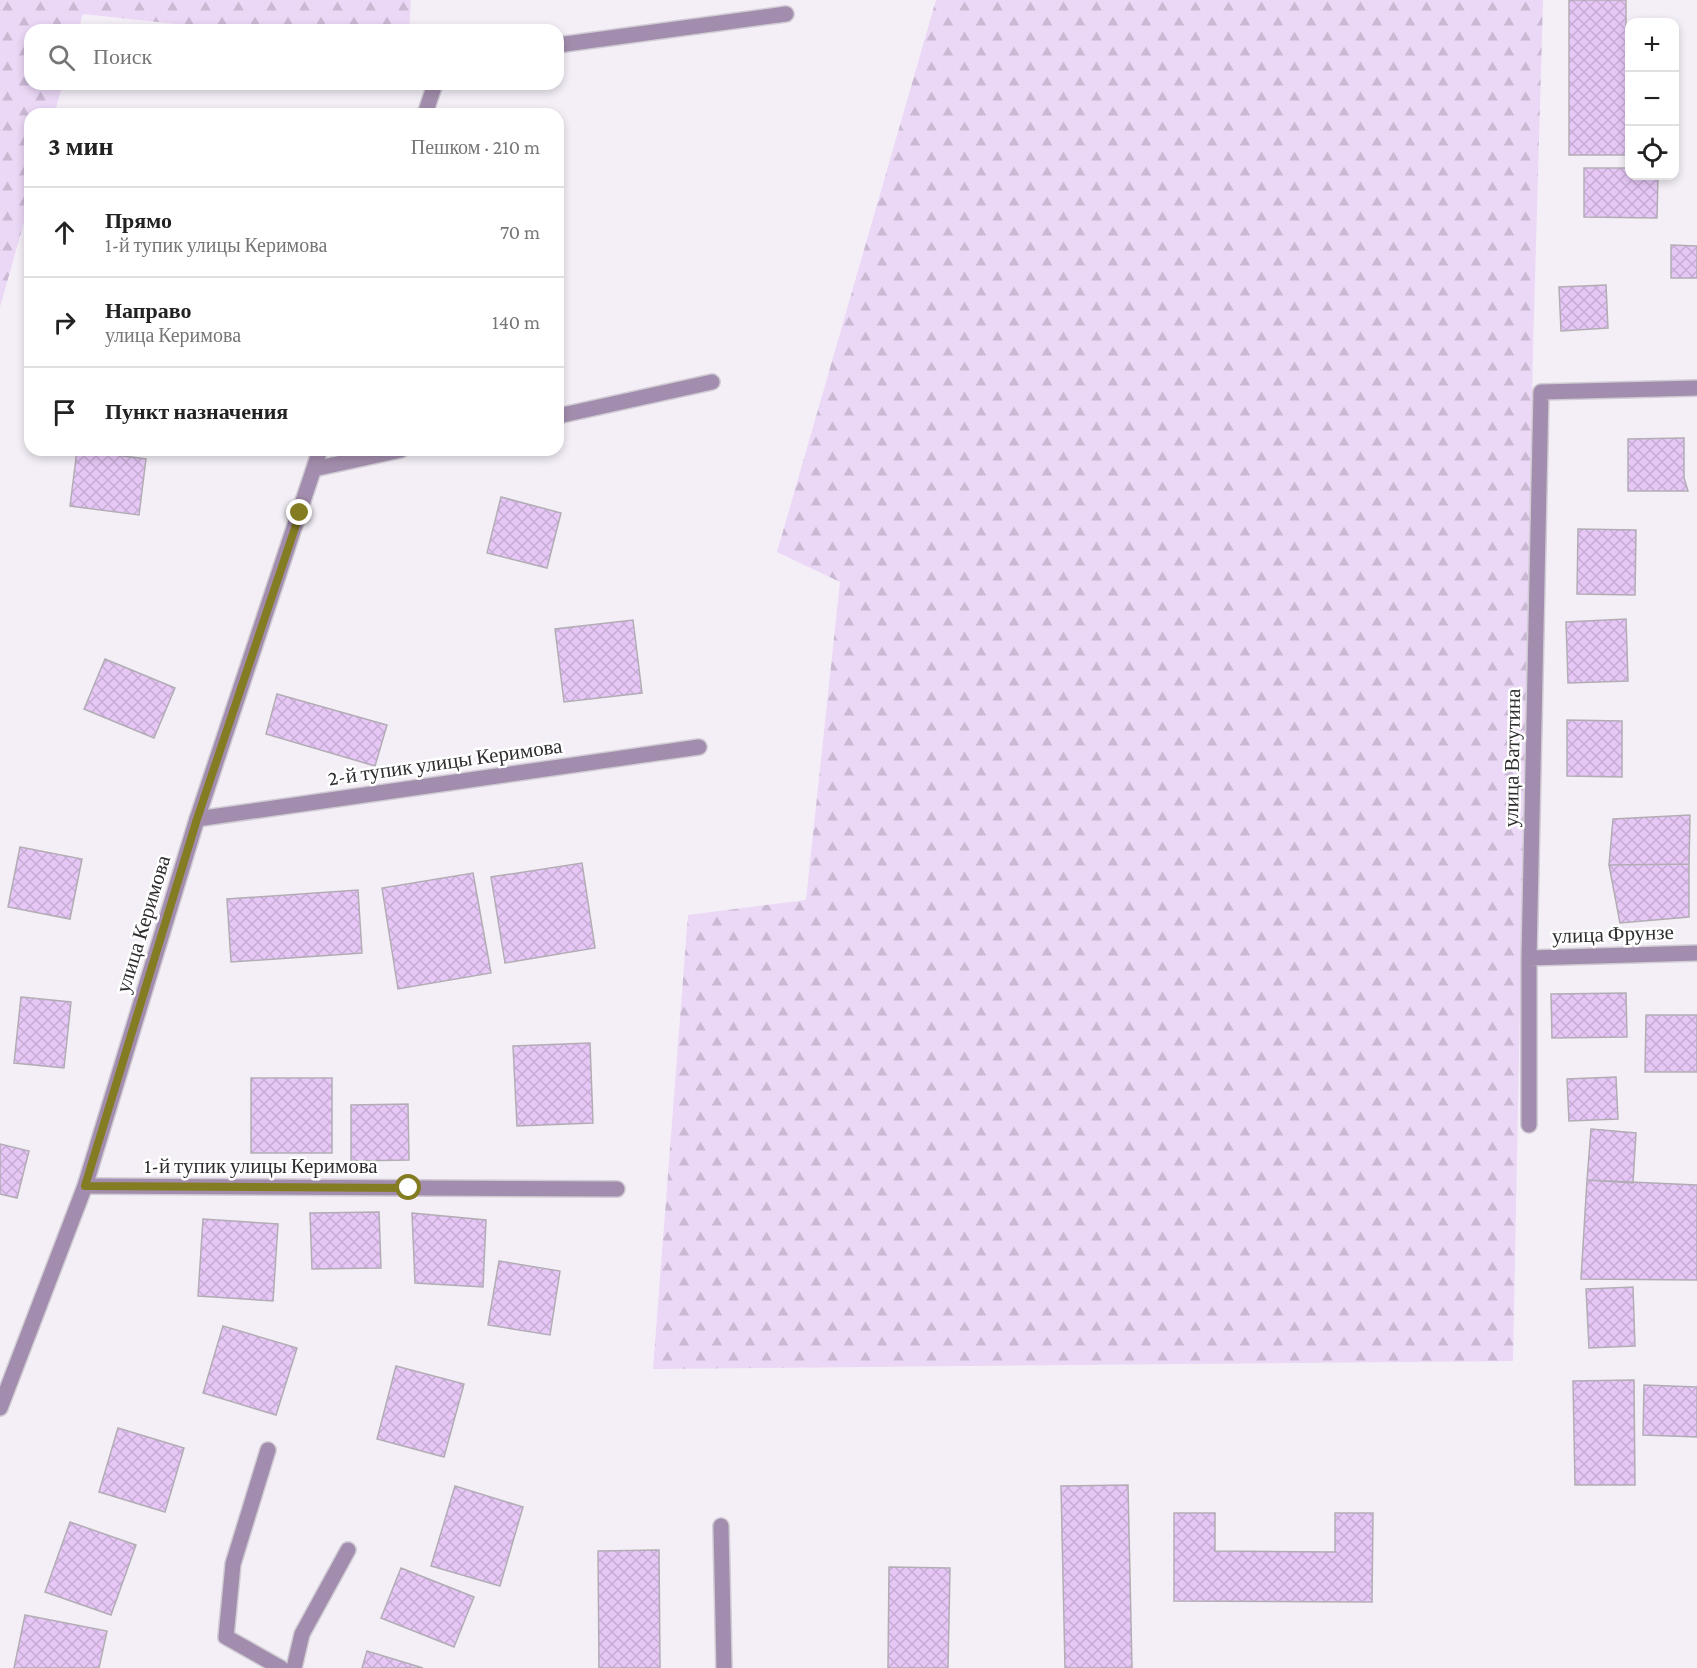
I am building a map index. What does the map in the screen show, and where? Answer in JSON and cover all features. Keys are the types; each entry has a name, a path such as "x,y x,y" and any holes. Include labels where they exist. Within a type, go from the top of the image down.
{"street":[{"path":"564,44 786,14"},
{"path":"427,108 433,90"},
{"path":"564,415 712,382"},
{"name":"улица Ватутина","path":"1529,1125 1529,958 1541,392 1697,388"},
{"name":"улица Керимова","path":"0,1408 85,1186 197,819 318,456"},
{"path":"314,469 374,456"},
{"name":"2-й тупик улицы Керимова","path":"197,819 699,747"},
{"name":"улица Фрунзе","path":"1529,958 1697,953"},
{"name":"1-й тупик улицы Керимова","path":"85,1186 617,1189"},
{"path":"268,1450 233,1564 226,1637 281,1668"},
{"path":"721,1526 724,1668"},
{"path":"294,1668 302,1634 348,1550"}],"green space":[{"path":"0,0 411,0 409,24 176,24 83,14 80,24 24,24 24,90 61,90 56,108 24,108 24,222 0,307"},
{"path":"936,0 1543,0 1533,350 1513,1361 653,1369 688,915 806,900 840,582 777,552"}],"building":[{"path":"1569,0 1626,0 1625,155 1569,155"},
{"path":"1584,168 1625,168 1625,180 1658,180 1657,218 1584,217"},
{"path":"1671,245 1697,246 1697,278 1671,278"},
{"path":"1606,285 1608,328 1561,331 1559,287"},
{"path":"1684,438 1684,478 1688,491 1628,491 1628,439"},
{"path":"76,456 123,456 146,459 139,515 70,506"},
{"path":"501,497 561,513 547,568 487,553"},
{"path":"1578,529 1636,530 1635,595 1577,594"},
{"path":"1626,619 1628,681 1568,683 1566,622"},
{"path":"633,620 642,693 564,702 555,629"},
{"path":"105,659 175,688 154,738 84,709"},
{"path":"277,694 387,725 375,766 266,734"},
{"path":"1567,720 1622,721 1622,777 1567,776"},
{"path":"1690,815 1689,864 1609,865 1613,819"},
{"path":"20,847 82,859 70,919 8,907"},
{"path":"582,863 595,948 505,963 491,877"},
{"path":"1689,864 1689,917 1620,923 1609,865"},
{"path":"473,873 491,973 398,989 382,888"},
{"path":"358,890 362,953 231,962 227,899"},
{"path":"1626,993 1627,1037 1552,1038 1551,994"},
{"path":"21,997 71,1002 64,1068 14,1063"},
{"path":"1646,1015 1697,1015 1697,1072 1645,1072"},
{"path":"590,1043 593,1123 517,1126 513,1046"},
{"path":"1616,1077 1618,1119 1569,1121 1567,1079"},
{"path":"251,1078 332,1078 332,1153 251,1153"},
{"path":"408,1104 409,1160 351,1161 351,1105"},
{"path":"1591,1129 1636,1133 1633,1183 1587,1180"},
{"path":"0,1144 29,1151 17,1198 0,1194"},
{"path":"1587,1180 1697,1185 1697,1280 1581,1279"},
{"path":"379,1212 381,1268 312,1269 310,1213"},
{"path":"412,1213 486,1220 483,1287 415,1283"},
{"path":"203,1219 278,1224 273,1301 198,1296"},
{"path":"499,1261 560,1271 550,1335 488,1325"},
{"path":"1633,1287 1635,1346 1589,1348 1586,1289"},
{"path":"223,1326 297,1348 276,1415 203,1393"},
{"path":"396,1366 464,1384 444,1457 377,1439"},
{"path":"1634,1380 1635,1485 1575,1485 1573,1381"},
{"path":"1644,1385 1697,1387 1697,1437 1643,1435"},
{"path":"118,1428 184,1448 165,1512 99,1492"},
{"path":"1128,1485 1132,1668 1065,1668 1061,1486"},
{"path":"455,1486 523,1507 500,1586 431,1566"},
{"path":"1174,1513 1215,1513 1215,1551 1335,1552 1335,1513 1373,1513 1372,1602 1174,1601"},
{"path":"70,1522 136,1545 111,1615 45,1592"},
{"path":"659,1550 660,1668 599,1668 598,1551"},
{"path":"889,1567 950,1568 948,1668 888,1668"},
{"path":"401,1568 474,1597 454,1647 381,1618"},
{"path":"25,1615 107,1631 99,1668 14,1668"},
{"path":"367,1651 423,1668 362,1668"}],"route":[{"path":"300,513 197,819 85,1186 409,1188"}]}
